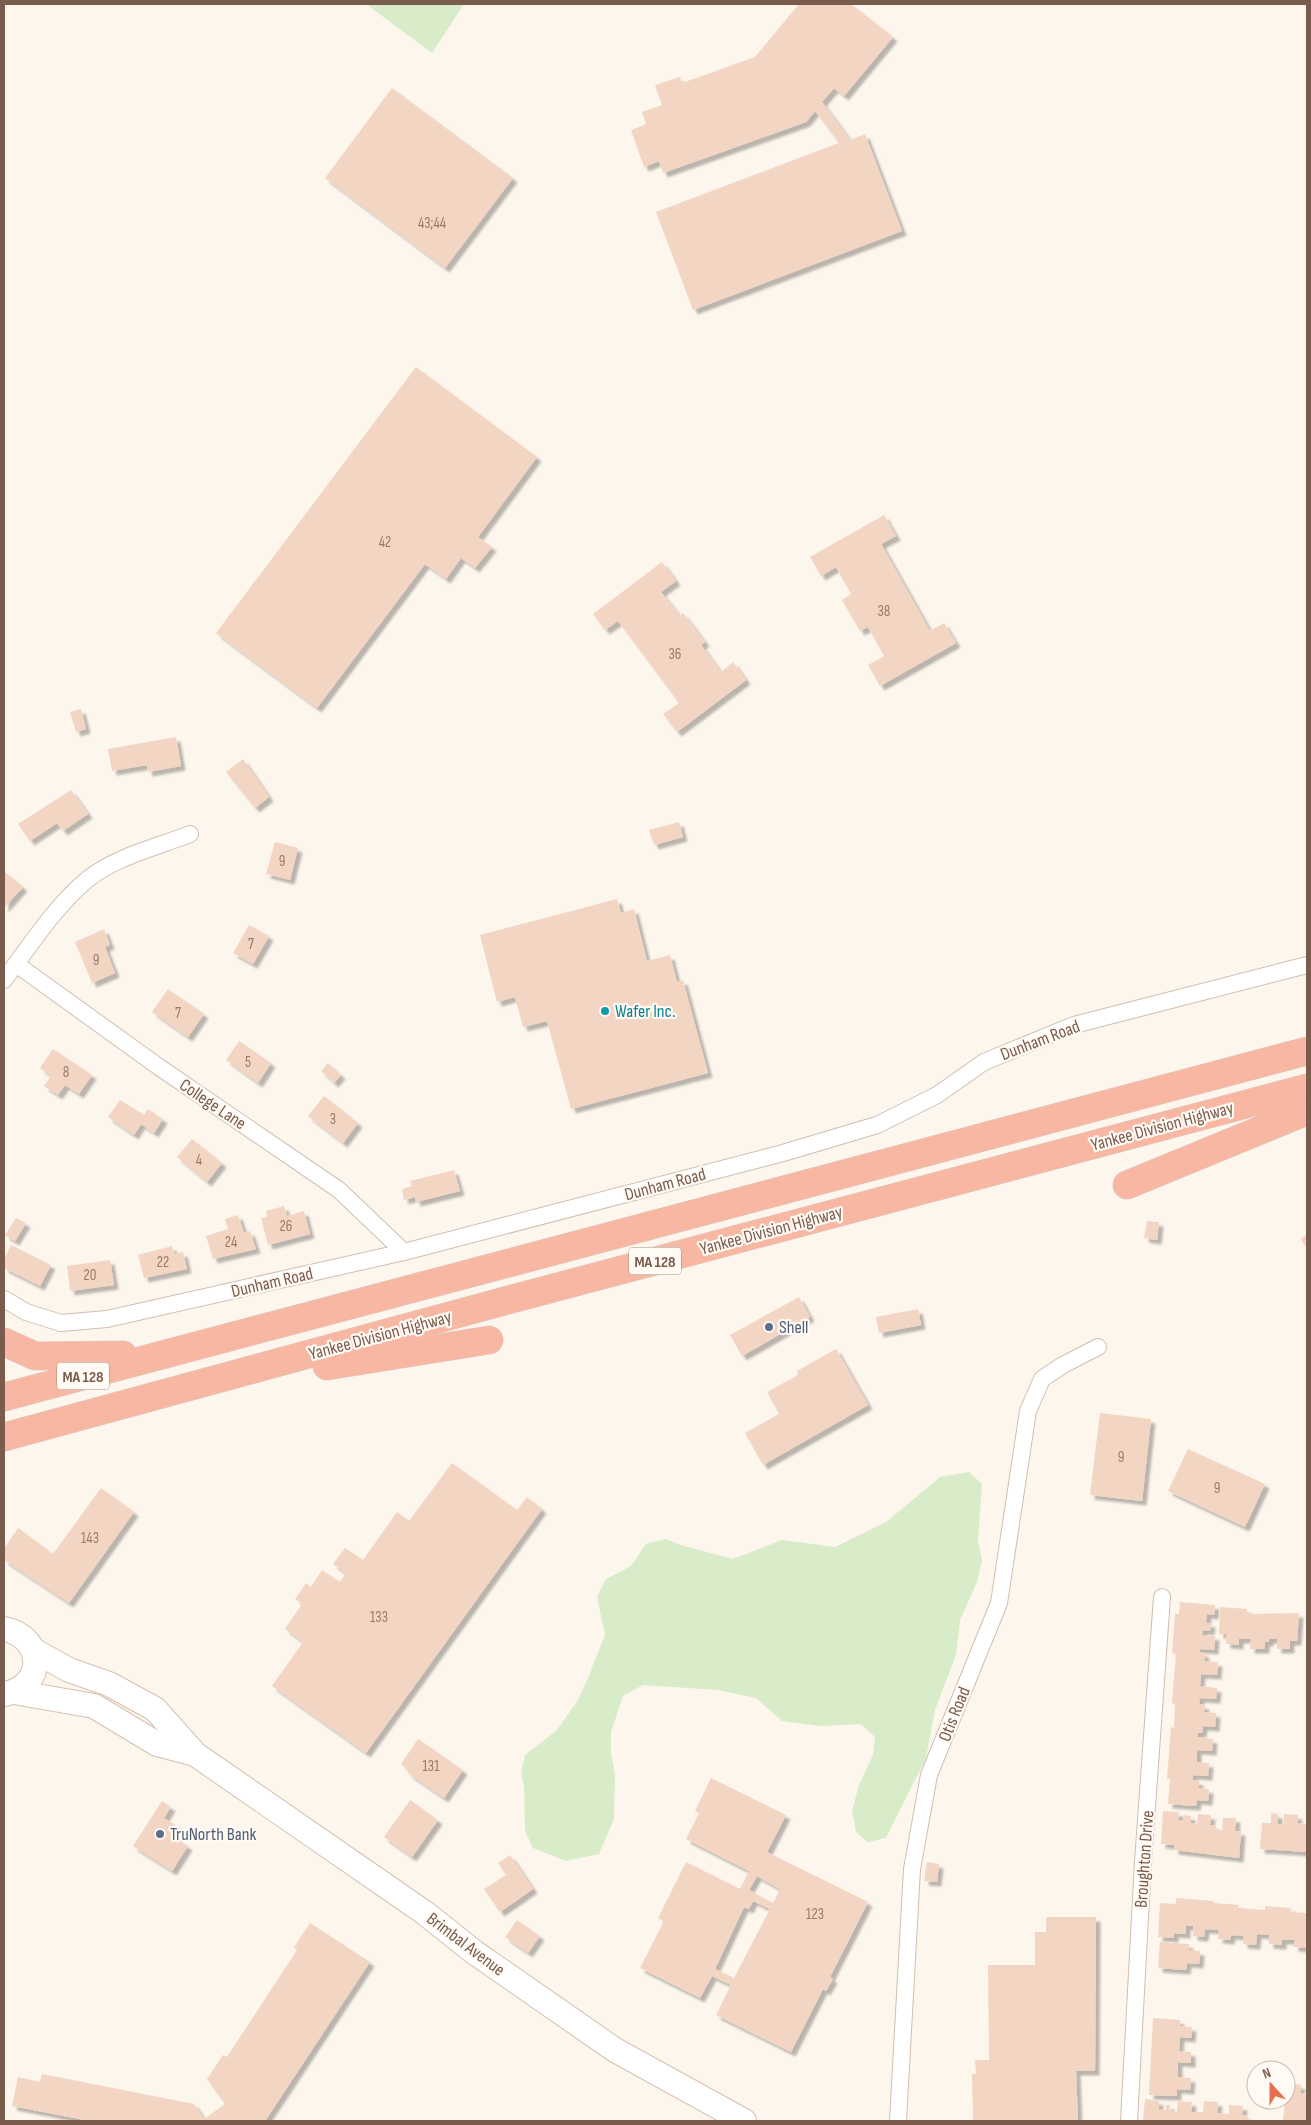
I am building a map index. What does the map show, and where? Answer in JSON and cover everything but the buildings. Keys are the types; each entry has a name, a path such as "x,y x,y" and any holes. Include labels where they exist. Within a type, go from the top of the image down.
{"highway":[{"name":"Yankee Division Highway","path":"4,1398 1307,1051"},
{"name":"Yankee Division Highway","path":"6,1437 512,1299 1307,1088"},
{"path":"1127,1185 1307,1110"},
{"path":"6,1437 346,1362 489,1340"},
{"path":"4,1342 35,1356 162,1355"}],"main road":[{"path":"4,1629 21,1635 33,1650 68,1670 109,1684 155,1709 195,1754"},
{"path":"9,1693 30,1679 35,1660 33,1650"},
{"path":"9,1693 94,1706 157,1744 195,1754"},
{"name":"Brimbal Avenue","path":"195,1754 425,1913 474,1952 615,2050 744,2121"}],"street":[{"path":"4,980 66,901 89,878 118,862 190,834"},
{"name":"College Lane","path":"16,964 159,1067 339,1190 404,1252"},
{"name":"Dunham Road","path":"4,1300 26,1312 61,1323 107,1319 404,1252 774,1156 877,1125 937,1095 984,1062 1074,1025 1307,965"},
{"name":"Otis Road","path":"898,2121 912,1870 929,1775 999,1603 1028,1411 1042,1379 1063,1365 1098,1347"},
{"name":"Broughton Drive","path":"1129,2121 1143,1862 1162,1597"}],"green space":[{"path":"366,4 464,4 432,53"},
{"path":"969,1472 982,1484 978,1540 982,1561 977,1582 960,1620 956,1655 935,1710 926,1758 886,1838 868,1842 856,1832 852,1811 859,1785 873,1755 875,1737 861,1724 821,1726 782,1721 756,1698 718,1690 643,1685 623,1696 611,1732 611,1752 615,1775 614,1819 599,1854 566,1861 533,1848 525,1831 524,1787 521,1773 525,1755 557,1730 578,1700 605,1635 597,1597 606,1579 631,1566 646,1544 665,1539 733,1559 782,1540 835,1547 886,1522 940,1477"}],"place":[{"name":"Wafer Inc.","path":"605,1011"},
{"name":"Shell","path":"769,1327"},
{"name":"TruNorth Bank","path":"160,1834"}]}
